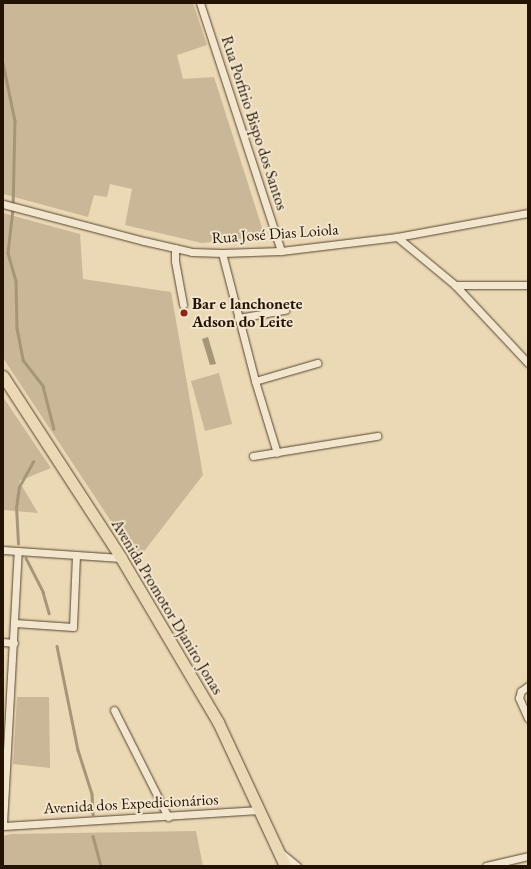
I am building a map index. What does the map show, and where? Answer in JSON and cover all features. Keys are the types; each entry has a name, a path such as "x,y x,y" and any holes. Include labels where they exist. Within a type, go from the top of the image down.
{"main road":[{"name":"Avenida Promotor Djaniro Jonas","path":"3,376 121,558 218,722 279,850 285,866"}],"street":[{"name":"Rua Porfirio Bispo dos Santos","path":"200,3 281,251"},
{"name":"Rua José Dias Loiola","path":"3,204 192,252 222,253 281,251 397,237 528,214"},
{"path":"397,237 455,285 528,363"},
{"path":"175,248 175,261 183,304"},
{"path":"222,253 255,381 277,454"},
{"path":"455,285 528,285"},
{"path":"238,318 284,310"},
{"path":"255,381 317,364"},
{"path":"253,456 277,454 377,436"},
{"path":"3,550 121,558"},
{"path":"3,825 7,702 14,643 18,551"},
{"path":"15,622 73,627 76,555"},
{"path":"3,642 14,643"},
{"path":"528,686 519,694 519,702 528,718"},
{"path":"114,710 168,817"},
{"name":"Avenida dos Expedicionários","path":"3,825 168,817 260,810"},
{"path":"279,850 297,866"},
{"path":"486,866 528,856"}],"shaded area":[{"path":"3,3 193,3 207,45 177,55 183,79 214,77 265,237 202,243 125,225 132,189 110,184 107,197 94,195 88,217 3,194"},
{"path":"3,213 80,234 83,279 171,292 203,475 142,554 128,547 3,358"},
{"path":"208,337 216,364 210,365 202,339"},
{"path":"219,373 232,424 205,431 191,381"},
{"path":"3,397 51,468 19,481 38,513 3,510"},
{"path":"17,697 49,697 50,768 13,764"},
{"path":"196,831 203,866 3,866 3,836 11,834"}],"waterway":[{"path":"3,63 15,121 13,209 8,253 16,281 17,328 23,360 43,386 54,429"},
{"path":"18,544 16,508 19,487 33,462"},
{"path":"26,558 43,592 49,613"},
{"path":"57,646 78,750 92,794 93,814"},
{"path":"93,836 101,866"}],"place":[{"name":"Bar e lanchonete Adson do Leite","path":"184,313"}]}
